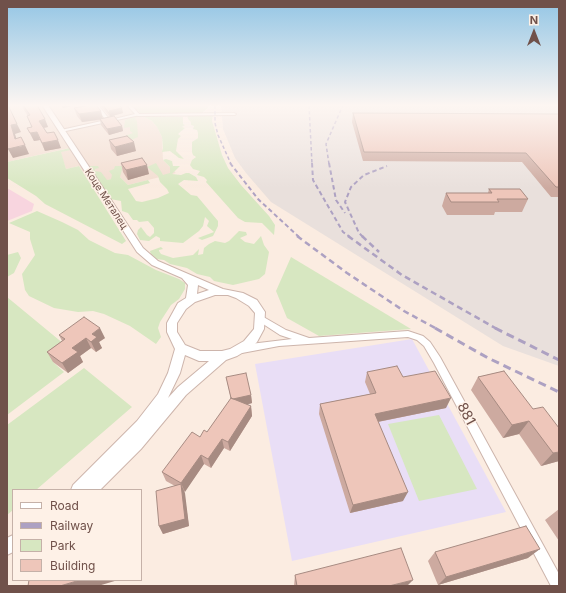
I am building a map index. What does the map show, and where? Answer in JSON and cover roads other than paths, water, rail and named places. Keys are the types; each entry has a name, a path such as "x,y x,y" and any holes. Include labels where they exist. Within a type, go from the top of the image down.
{"street":[{"name":"Коце Металец","path":"64,133 140,250 155,263 222,292"},
{"path":"183,274 193,284 191,300"},
{"path":"91,489 136,444 182,391 222,356 242,348 253,340 259,329 260,318 257,307 246,298 234,293 222,292 206,294 191,300 182,306 172,323 172,332 175,340 181,348 199,356 222,356"},
{"name":"881","path":"260,318 283,333 316,341"},
{"name":"881","path":"242,348 279,343 408,334 420,338 427,344 437,360 558,586"},
{"path":"79,489 142,426 162,398 174,373 181,348"}],"railway":[{"path":"217,133 231,164"},
{"path":"310,133 312,164"},
{"path":"329,164 326,144 331,133"},
{"path":"230,163 258,199 299,237"},
{"path":"312,163 313,180 343,232 350,237"},
{"path":"329,163 336,200 345,213"},
{"path":"362,236 359,233 345,202 351,187 364,175 387,166"},
{"path":"297,236 347,273 404,311 437,329"},
{"path":"348,236 402,275 497,329"},
{"path":"362,236 379,252"},
{"path":"435,328 488,358 559,392"},
{"path":"497,329 559,360"}]}
